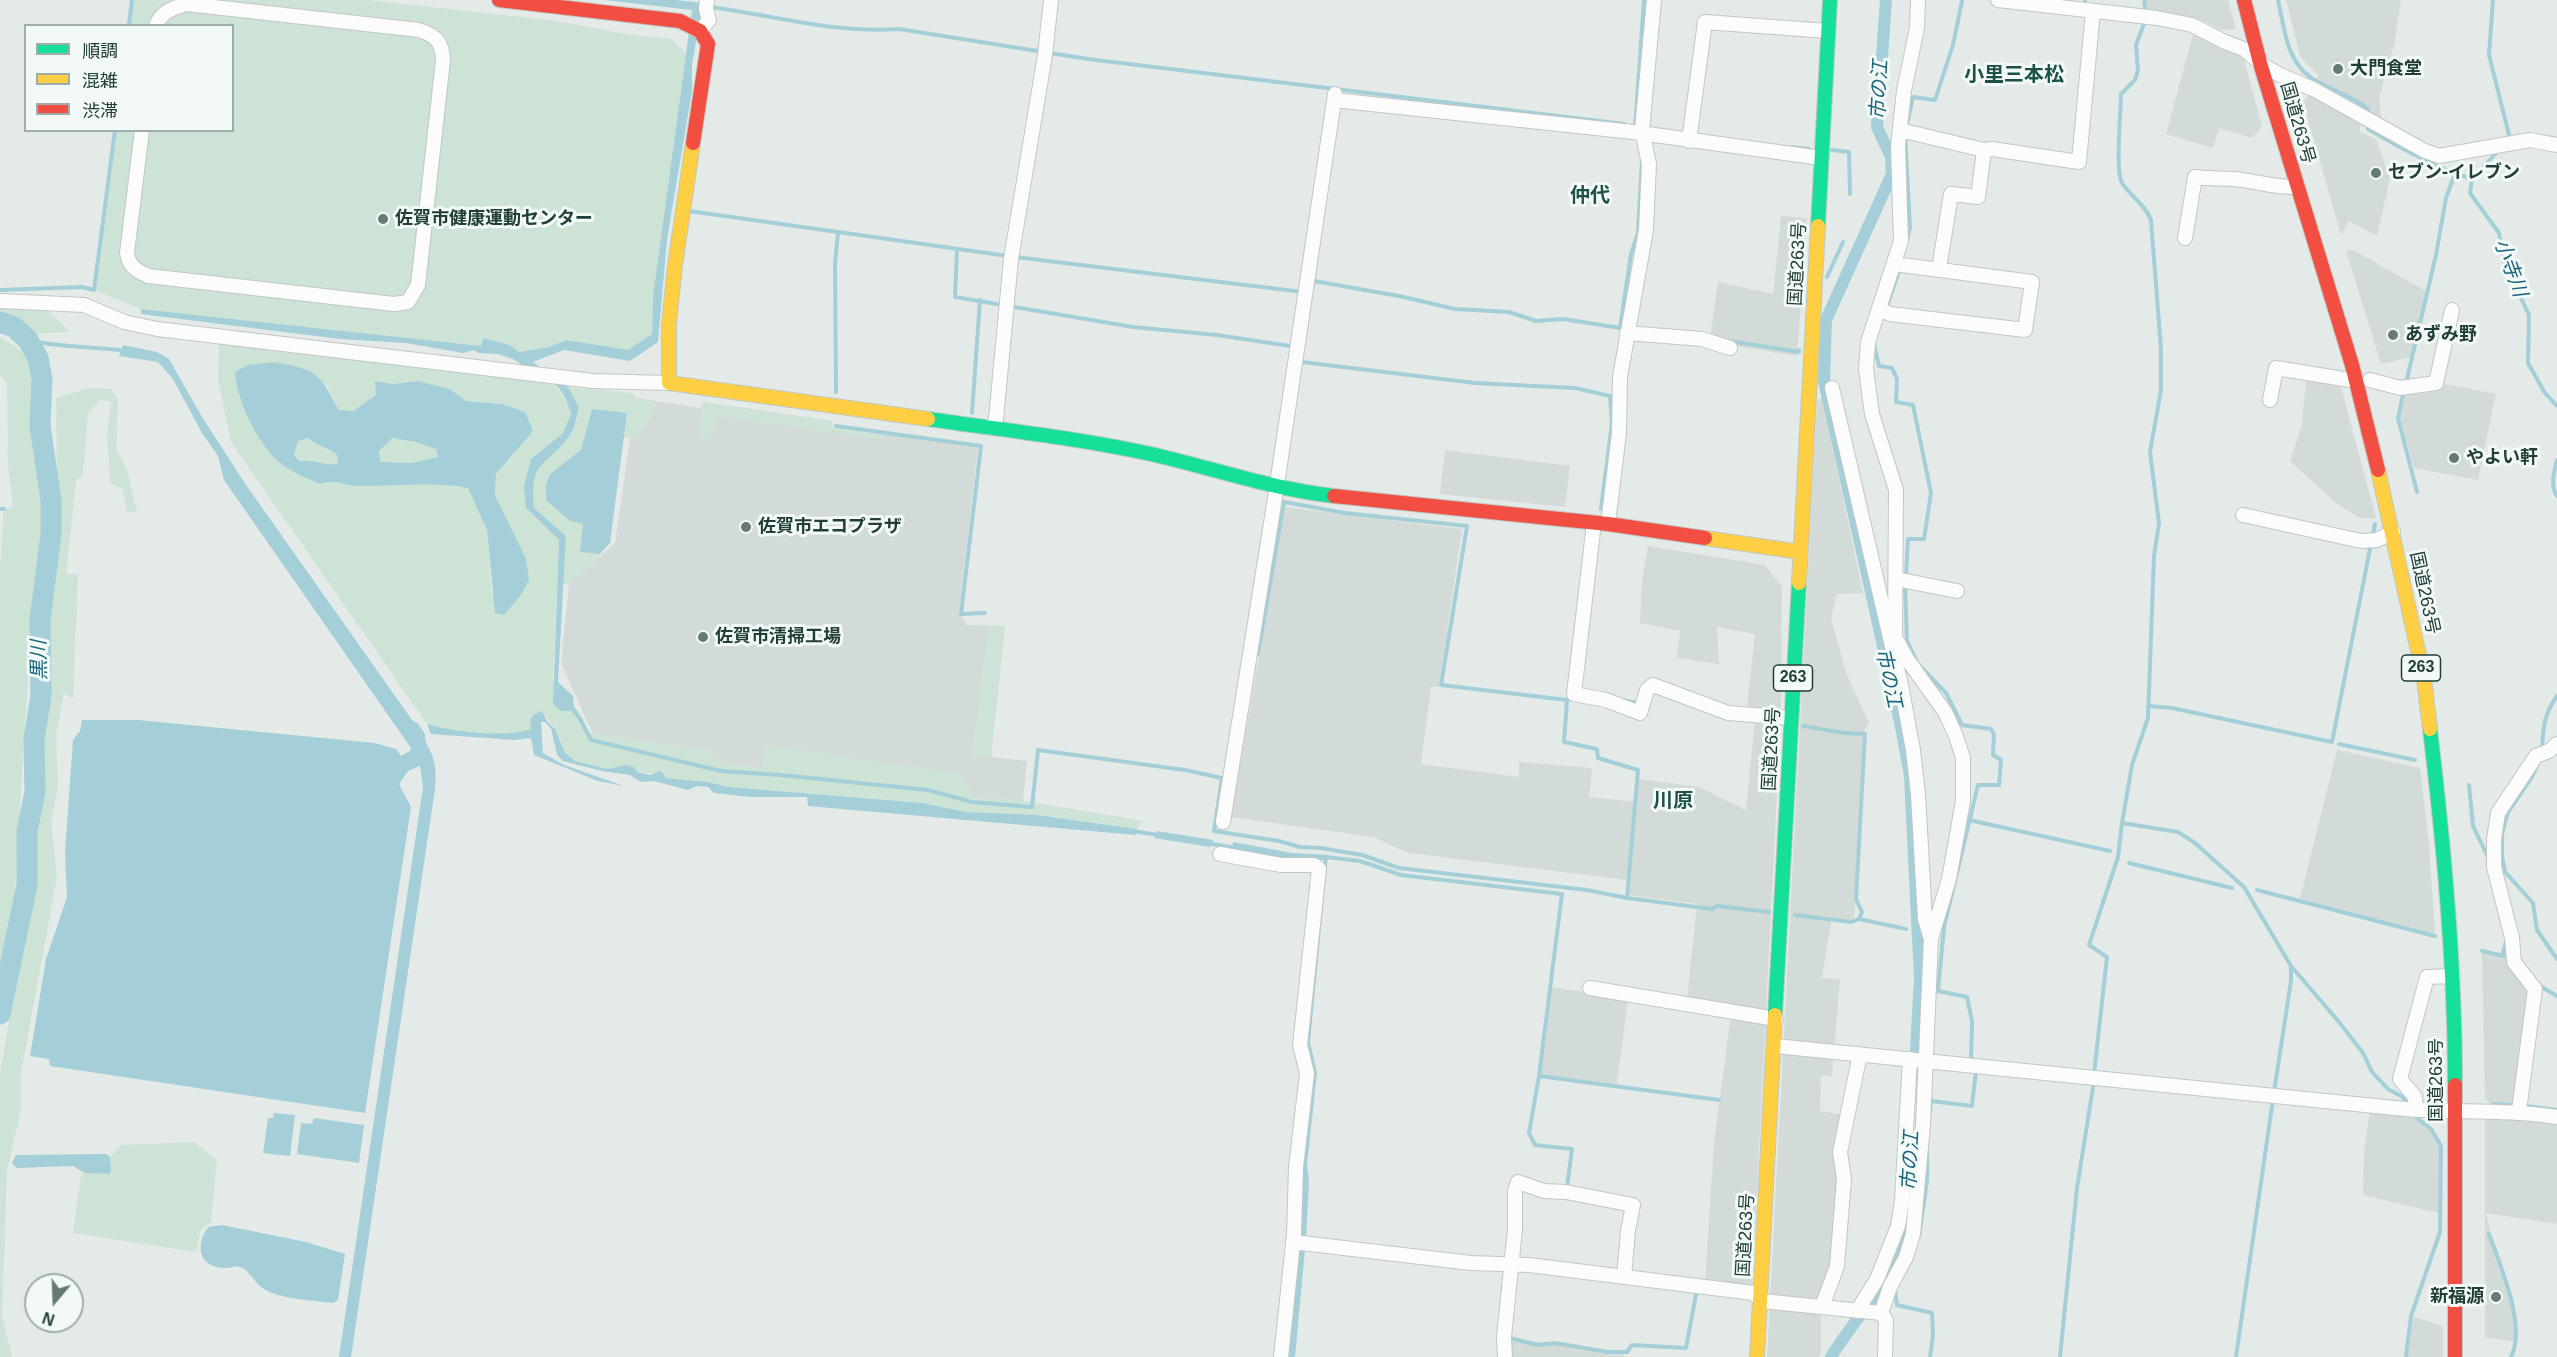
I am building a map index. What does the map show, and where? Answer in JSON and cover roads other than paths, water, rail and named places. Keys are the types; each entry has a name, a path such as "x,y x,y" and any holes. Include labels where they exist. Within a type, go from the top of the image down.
{"main road":[{"path":"500,0 685,23 700,31 708,44 675,265 669,324 669,383 1084,441 1151,454 1276,486 1328,495 1601,524 1800,552"},
{"name":"国道263号","path":"1757,1357 1762,1301 1830,0"},
{"name":"国道263号","path":"2244,0 2297,187 2366,384"},
{"name":"国道263号","path":"2274,53 2287,97"},
{"name":"国道263号","path":"2333,255 2366,384 2393,532 2424,678 2445,855 2463,969 2455,1013 2455,1357"},
{"name":"国道263号","path":"2423,610 2440,692"}],"street":[{"path":"992,429 996,418 1012,256 1045,52 1051,0"},
{"path":"1654,0 1640,130 1649,164 1648,208 1634,309 1628,329 1620,378 1619,433 1601,524 1578,695 1605,700 1640,713 1650,687 1728,713 1791,718"},
{"path":"1876,1313 1906,1257 1913,1234 1927,1060 1931,939 1949,879 1963,801 1964,758 1946,712 1907,659 1895,637 1902,580 1896,490 1872,414 1866,369 1868,342 1885,311 1901,264 1898,146 1904,131 1904,91 1917,28 1918,0"},
{"path":"1998,0 2157,18 2200,28 2225,42 2244,48 2260,63 2280,75 2425,151 2439,156 2530,140 2557,145"},
{"path":"140,141 127,253 128,263 136,270 148,276 394,304 408,302 418,285 443,60 442,45 432,34 418,30 187,4 172,8 159,16 157,24"},
{"path":"700,31 709,20 706,5"},
{"path":"1904,131 1984,150 1992,149 2079,162 2093,11"},
{"path":"1689,136 1705,22 1828,31"},
{"path":"1223,822 1335,97 1689,136 1821,158"},
{"path":"1939,269 1951,194 1978,197 1984,150"},
{"path":"2185,238 2195,177 2216,180 2233,179 2282,188 2297,187"},
{"path":"1885,311 2025,330 2032,282 1901,264"},
{"path":"0,301 84,305 124,321 157,329 593,381 669,383"},
{"path":"2270,400 2276,368 2366,384 2406,388 2436,383 2452,310"},
{"path":"1628,329 1702,339 1730,348"},
{"path":"1832,388 1886,630 1901,685 1911,739 1918,794 1925,919 1931,939"},
{"path":"2242,515 2361,541 2377,540 2393,532"},
{"path":"1902,580 1957,591"},
{"path":"2520,1106 2535,989 2513,958 2512,938 2494,867 2494,839 2498,813 2548,750"},
{"path":"1220,855 1281,865 1314,865 1319,869 1300,1046 1307,1073 1296,1167 1299,1242 1281,1357"},
{"path":"2412,1105 2400,1079 2427,977 2463,969"},
{"path":"1590,988 1776,1019"},
{"path":"1775,1046 2273,1096 2412,1105 2454,1111 2520,1106 2557,1117"},
{"path":"1822,1307 1837,1266 1844,1179 1840,1152 1860,1054"},
{"path":"1857,1311 1877,1279 1898,1226 1902,1201 1910,1059"},
{"path":"1505,1347 1513,1266 1515,1191 1518,1182 1541,1190 1566,1192 1633,1205 1624,1273"},
{"path":"1299,1242 1513,1266 1529,1265 1624,1273 1753,1293 1762,1301 1876,1313 1886,1320 1885,1357"}],"water":[{"path":"604,0 675,0 703,3 692,64 692,91 667,239 658,342 630,361 564,350 533,362 568,387 579,407 570,435 537,471 533,492 534,508 566,536 558,682 573,696 574,706 583,720 581,723 571,711 561,711 553,704 559,540 526,508 524,486 531,459 563,433 571,414 565,397 558,387 513,359 498,354 478,353 474,350 463,353 406,343 340,339 141,314 141,309 481,346 483,338 510,345 519,352 549,347 566,340 628,350 652,334 653,296 692,10"},
{"path":"123,345 157,352 169,359 202,417 246,485 412,720 425,734 434,762 435,789 351,1357 339,1357 423,787 420,766 408,771 399,784 411,807 365,1113 50,1066 49,1059 30,1056 46,959 67,897 65,853 73,740 80,731 82,720 138,720 375,743 396,749 401,756 411,748 224,480 218,456 202,433 173,379 158,362 119,356"},
{"path":"273,362 308,370 321,380 339,410 353,411 376,395 375,381 393,384 418,381 450,389 466,401 502,404 525,412 533,431 496,474 495,495 526,559 529,580 521,595 504,615 495,613 487,530 468,488 441,485 356,486 336,482 320,484 287,468 277,460 259,438 245,411 235,372 248,365","holes":["308,438 335,453 338,456 337,464 299,461 294,455 298,441","392,438 416,442 436,449 438,457 412,463 380,462 379,451"]},
{"path":"592,409 627,413 610,543 600,554 580,552 583,524 570,521 546,500 546,485 550,474 581,450"},
{"path":"542,711 547,721 555,729 565,753 575,761 608,769 625,765 634,767 637,772 650,775 661,771 666,778 708,782 729,787 923,803 966,812 1036,815 1137,829 1136,835 808,806 807,797 750,797 714,793 708,787 697,786 688,790 654,781 641,782 630,775 602,771 563,761 557,755 551,728 545,722 541,722 543,753 564,765 624,786 598,781 534,755 531,738 515,740 431,734 427,724 465,731 520,732 531,729 530,720 534,714"},
{"path":"1157,831 1213,840 1210,847 1154,838"},
{"path":"1233,842 1292,853 1328,855 1310,1042 1317,1073 1307,1165 1309,1182 1306,1238 1300,1237 1306,1044 1324,860 1280,858 1232,851"},
{"path":"274,1113 295,1115 290,1156 263,1153 268,1118 273,1118"},
{"path":"314,1118 364,1125 359,1163 297,1154 301,1123 312,1124"},
{"path":"106,1154 110,1157 111,1171 109,1174 85,1173 73,1166 17,1168 12,1163 16,1155"},
{"path":"222,1225 306,1242 345,1254 338,1300 333,1303 272,1293 261,1287 247,1271 240,1267 227,1268 211,1265 202,1255 201,1242 208,1227"},
{"path":"1299,1250 1305,1250 1295,1357 1289,1357"}],"waterway":[{"path":"129,24 132,0"},
{"path":"1635,129 1644,0"},
{"name":"市の江","path":"1886,0 1877,127 1891,157 1892,174 1826,320 1824,381 1910,776 1920,978 1915,1068"},
{"path":"2144,0 2146,14"},
{"path":"2278,0 2287,42 2302,70 2310,77 2361,104 2368,109 2368,115"},
{"name":"小寺川","path":"2493,0 2489,55 2509,135 2506,140"},
{"path":"1907,124 1913,97 1935,100 1953,45 1962,1"},
{"path":"710,7 851,29 899,29 1088,59 1624,124"},
{"path":"2145,21 2136,45 2138,70 2135,80 2121,94 2119,166 2122,183 2145,209 2151,220 2161,349 2161,390 2150,452 2159,523 2154,556 2148,718 2132,765 2122,823 2178,832 2195,843 2244,887 2291,966 2363,1053 2372,1072 2388,1089 2403,1097 2409,1106"},
{"path":"2368,123 2368,129 2406,150 2472,179"},
{"path":"0,290 82,287 94,290 115,132"},
{"path":"1905,134 1910,228 1907,240"},
{"path":"1792,147 1809,149"},
{"path":"1832,150 1849,152 1850,194"},
{"name":"小寺川","path":"2498,151 2472,179 2470,193 2499,233 2504,262 2529,315 2528,363 2545,393 2557,406"},
{"path":"1620,328 1631,254 1638,233 1642,160"},
{"path":"2406,383 2436,255 2446,198 2455,174"},
{"path":"689,211 1008,256"},
{"path":"836,392 835,264 838,232"},
{"path":"1827,277 1843,242"},
{"path":"957,249 955,297 1133,327 1217,335 1290,346"},
{"path":"1015,257 1303,292"},
{"path":"1886,309 1900,268"},
{"path":"1313,286 1314,281 1399,296 1455,309 1509,312 1536,321 1563,319 1627,329"},
{"path":"972,413 980,300"},
{"name":"黒川","path":"0,322 14,327 28,340 38,358 42,379 40,426 51,500 51,534 40,620 41,696 34,739 35,792 27,831 27,885 0,1014"},
{"path":"28,340 126,351"},
{"path":"1729,341 1799,352 1799,350"},
{"path":"1874,344 1879,366 1892,368 1897,379 1896,402 1913,405 1931,493 1924,539 1908,539 1906,576"},
{"path":"1302,362 1475,383 1575,388 1610,396 1612,423 1601,509"},
{"path":"2404,390 2398,418 2417,492"},
{"path":"836,426 981,446 961,614 985,613"},
{"name":"小寺川","path":"2557,460 2553,483 2557,496"},
{"path":"1258,654 1284,502 1345,513 1467,526 1441,685 1567,700 1573,696"},
{"path":"2373,534 2375,524"},
{"path":"2148,706 2172,708 2332,742 2370,549"},
{"path":"1905,584 1907,641 1918,664 1946,693 1962,725 1991,729 1994,734 1993,755 2001,760 1999,785 1978,785 1944,927 1938,991 1967,997 1972,1021 1971,1061"},
{"name":"小寺川","path":"2542,750 2545,722 2549,709 2557,696"},
{"path":"1567,700 1564,742 1597,749 1598,758 1638,770 1627,898"},
{"path":"1623,700 1637,703 1638,701"},
{"path":"580,719 591,740 721,771 928,790 972,802 1032,807 1038,750 1185,770 1222,778 1214,831 1279,841 1300,847 1362,855 1399,868 1587,890 1627,898 1712,909 1717,906 1769,912"},
{"path":"1803,726 1865,734 1856,899 1862,912 1859,919 1906,929"},
{"path":"2339,744 2415,760"},
{"name":"小寺川","path":"2541,757 2532,777 2508,812 2502,834 2502,856 2505,872 2533,903 2537,930 2557,959"},
{"path":"2469,785 2473,826 2488,857"},
{"path":"1969,820 2110,851"},
{"path":"2094,1074 2107,957 2089,945 2118,857 2122,823"},
{"path":"1133,831 1158,835"},
{"path":"1207,843 1235,848"},
{"path":"1326,857 1360,861 1401,875 1562,894 1539,1076 1529,1133 1535,1145 1572,1149 1567,1187 1564,1187"},
{"path":"2129,863 2232,888"},
{"path":"2257,890 2435,936"},
{"path":"1795,915 1851,922 1859,919"},
{"path":"2502,956 2507,939"},
{"path":"2482,951 2512,958"},
{"path":"2274,1092 2291,981 2291,966"},
{"path":"2540,986 2557,996"},
{"path":"1930,1112 1931,1101 1972,1106 1976,1071"},
{"path":"1539,1076 1719,1100"},
{"path":"2060,1357 2077,1188 2094,1081"},
{"path":"2236,1357 2273,1099"},
{"path":"2493,1104 2557,1110"},
{"path":"2406,1357 2411,1316 2440,1232 2441,1146 2431,1129 2411,1113"},
{"name":"市の江","path":"1831,1357 1881,1285 1897,1253 1906,1219 1912,1148"},
{"path":"1919,1237 1927,1181 1927,1149"},
{"path":"2489,1234 2505,1278 2514,1313 2515,1344 2511,1357"},
{"path":"1508,1341 1510,1338 1537,1345 1555,1343 1608,1352 1627,1352 1632,1345 1686,1348 1697,1289"},
{"path":"1895,1290 1897,1305 1932,1313 1933,1335 1930,1357"}],"place":[{"name":"大門食堂","path":"2338,69"},
{"name":"セブン-イレブン","path":"2376,173"},
{"name":"佐賀市健康運動センター","path":"383,219"},
{"name":"あずみ野","path":"2393,335"},
{"name":"やよい軒","path":"2454,458"},
{"name":"佐賀市エコプラザ","path":"746,527"},
{"name":"佐賀市清掃工場","path":"703,637"},
{"name":"新福源","path":"2496,1297"}],"district":[{"name":"小里三本松","path":"2014,75"},
{"name":"仲代","path":"1590,196"},
{"name":"川原","path":"1673,801"}]}
